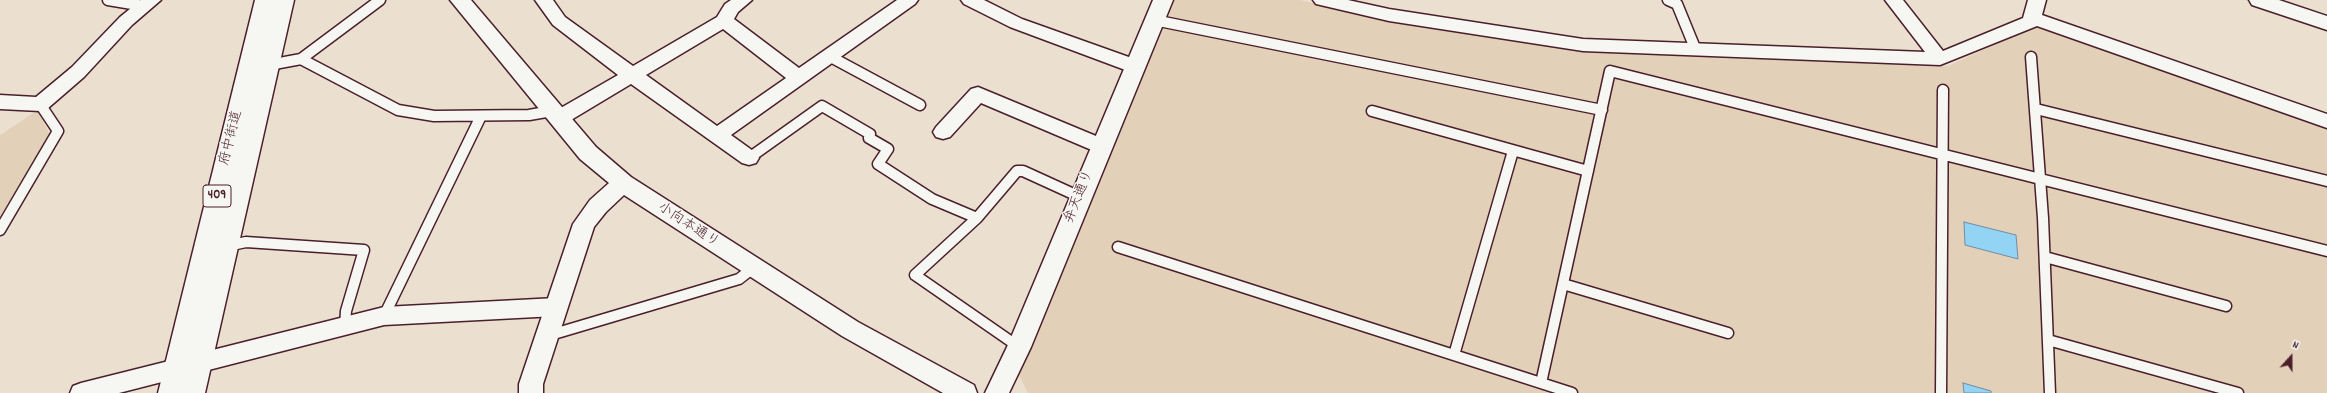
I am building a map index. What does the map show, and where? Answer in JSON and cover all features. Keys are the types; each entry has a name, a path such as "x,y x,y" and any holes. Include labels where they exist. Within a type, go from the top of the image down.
{"main road":[{"name":"府中街道","path":"170,393 265,0"},
{"name":"府中街道","path":"193,393 284,0"},
{"name":"小向本通り","path":"460,0 588,153 623,183 850,329 965,393"},
{"name":"弁天通り","path":"997,393 1019,346 1134,66 1163,0"},
{"path":"2259,0 2327,23"},
{"path":"531,393 531,384 546,336 584,224 598,206 623,183"}],"street":[{"path":"544,0 559,21 749,158"},
{"path":"718,135 908,0"},
{"path":"970,0 1016,23 1134,66"},
{"path":"1322,0 1389,15 1583,45 1695,48 1940,59 2031,22 2037,0"},
{"path":"1894,0 1940,59"},
{"path":"0,102 40,104 78,72 126,21 148,3"},
{"path":"555,115 633,75 730,7 798,78"},
{"path":"2032,18 2327,121"},
{"path":"943,132 978,94 1101,146"},
{"path":"81,393 384,316 556,307"}],"lane":[{"path":"108,0 148,3"},
{"path":"269,65 302,59 380,0"},
{"path":"1668,0 1677,4 1695,48"},
{"path":"1154,20 1602,110"},
{"path":"829,56 920,105"},
{"path":"2031,57 2036,109 2045,257 2050,393"},
{"path":"302,59 398,110 434,116 555,115"},
{"path":"1541,383 1610,70 1944,153 2327,251"},
{"path":"1941,393 1944,153 1943,90"},
{"path":"0,230 58,131 40,104"},
{"path":"749,158 822,106 870,134 869,138 888,149 878,164 932,199 977,218"},
{"path":"2036,109 2327,181"},
{"path":"1372,111 1513,152 1588,171"},
{"path":"384,316 481,116"},
{"path":"1454,355 1513,152"},
{"path":"1019,346 915,275 977,218 1016,172 1023,171 1080,197"},
{"path":"227,246 246,242 364,250 346,311 345,326"},
{"path":"1118,247 1572,393"},
{"path":"2045,257 2226,306"},
{"path":"546,336 739,279 753,268"},
{"path":"1563,284 1728,333"},
{"path":"2048,340 2238,393"}],"shaded area":[{"path":"1168,0 1300,0 1379,19 1585,50 1948,66 2038,25 2327,126 2327,393 1028,393 1018,373"},
{"path":"38,110 50,135 0,219 0,135"}],"water":[{"path":"1964,222 2016,235 2018,259 1965,245"},
{"path":"1963,383 1991,391 1991,393 1964,393"}]}
